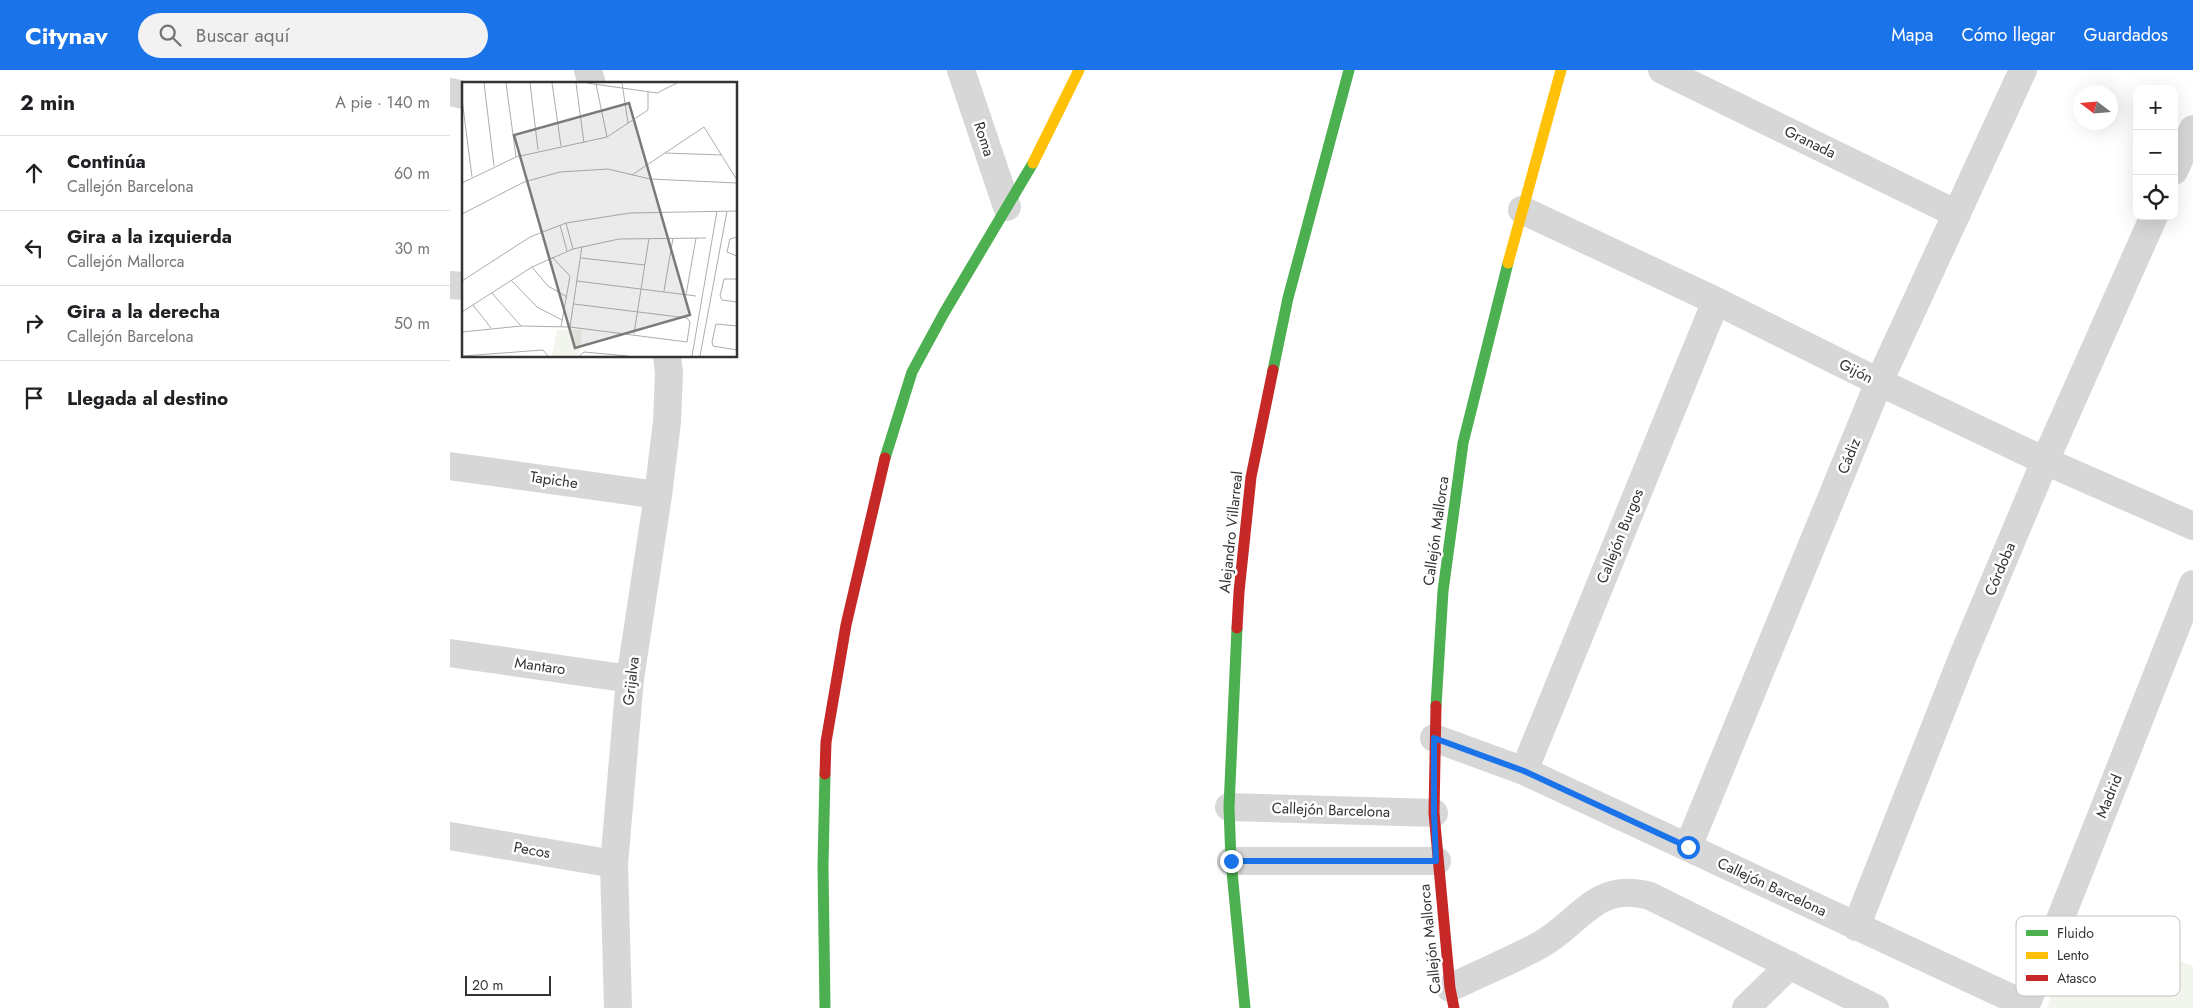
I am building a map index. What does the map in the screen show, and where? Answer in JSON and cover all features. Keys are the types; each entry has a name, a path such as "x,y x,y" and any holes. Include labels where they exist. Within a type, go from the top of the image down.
{"street":[{"name":"Roma","path":"961,70 1007,208"},
{"path":"825,1008 823,866 826,742 851,606 890,438 912,372 944,313 1044,143 1079,70"},
{"name":"Alejandro Villarreal","path":"1245,1008 1231,861 1229,807 1239,592 1251,477 1288,298 1349,70"},
{"name":"Callejón Mallorca","path":"1452,998 1436,861 1434,813 1434,738 1443,591 1463,443 1522,210 1561,70"},
{"name":"Granada","path":"1662,70 1957,214"},
{"name":"Cádiz","path":"1688,847 1879,382 2023,70"},
{"path":"2178,162 2193,129"},
{"name":"Gijón","path":"1522,210 1716,300 1879,382 2045,461 2193,526"},
{"name":"Córdoba","path":"1856,927 1963,656 2045,461 2152,220"},
{"name":"Callejón Burgos","path":"1524,771 1716,300"},
{"name":"Grijalva","path":"618,1008 614,864 630,679 667,422 669,373 667,358"},
{"name":"Tapiche","path":"450,466 658,495"},
{"name":"Madrid","path":"2061,916 2193,584"},
{"name":"Mantaro","path":"450,653 630,679"},
{"name":"Callejón Barcelona","path":"1434,738 1524,771 2025,1006"},
{"name":"Callejón Barcelona","path":"1229,807 1434,813"},
{"name":"Pecos","path":"450,836 614,864"},
{"path":"1231,861 1436,861"},
{"path":"1452,998 1542,944 1599,900 1619,892 1634,892 1650,896 1790,964 1875,1008"},
{"path":"1746,1008 1790,964"}],"shaded area":[{"path":"2180,961 2193,966 2193,1008 2047,1008 2051,996 2180,996"}],"traffic: fast":[{"path":"1273,370 1288,298 1349,70"},
{"path":"885,458 912,372 944,313 1033,163"},
{"path":"1436,706 1443,591 1463,443 1508,263"},
{"path":"1237,628 1229,807 1231,861 1245,1008"},
{"path":"825,774 823,866 825,1008"}],"traffic: slow":[{"path":"1033,163 1079,70"},
{"path":"1508,263 1561,70"}],"traffic: jam":[{"path":"1237,628 1251,477 1273,370"},
{"path":"825,774 826,742 846,625 885,458"},
{"path":"1436,706 1434,813 1450,988 1454,1008"}],"route":[{"path":"1231,861 1436,861 1434,738 1524,771 1688,847"}]}
